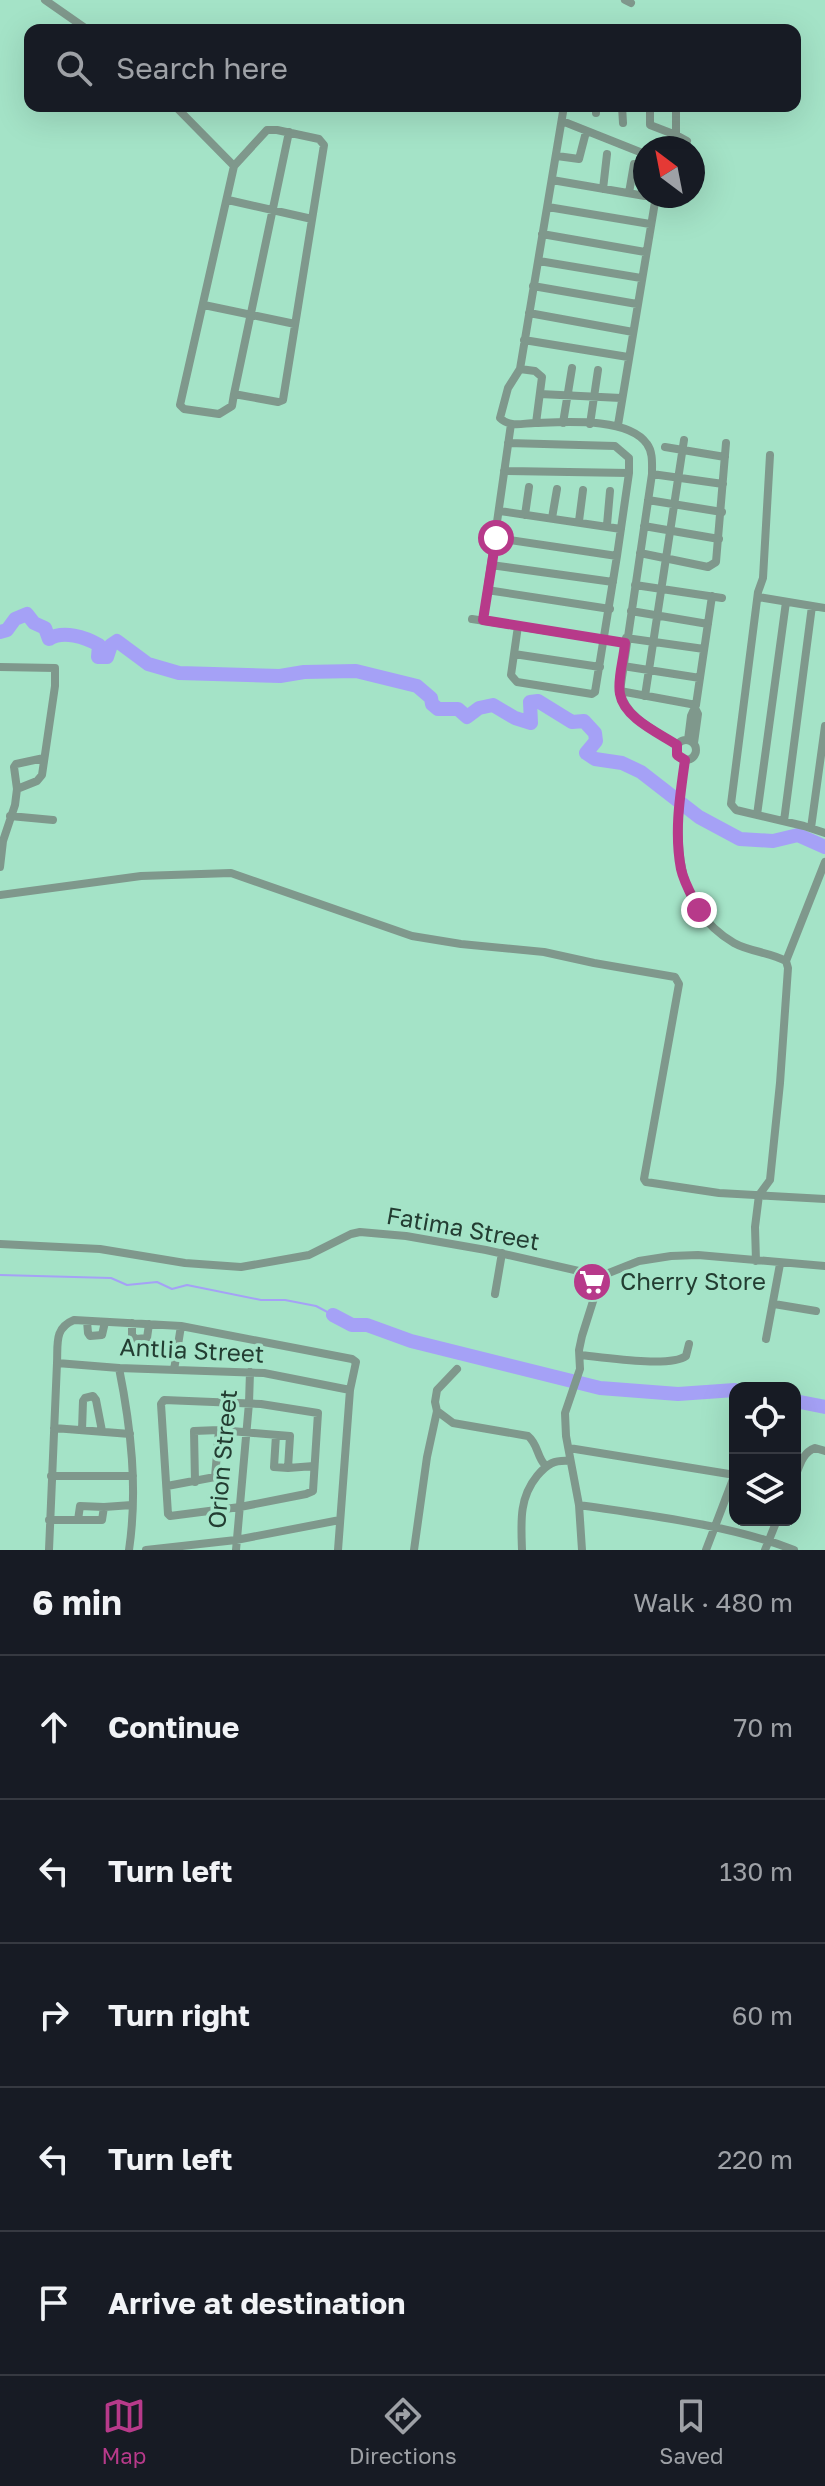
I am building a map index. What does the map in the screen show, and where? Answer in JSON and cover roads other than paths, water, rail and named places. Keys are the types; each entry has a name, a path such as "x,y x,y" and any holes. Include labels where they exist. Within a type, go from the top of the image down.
{"street":[{"path":"45,0 79,24"},
{"path":"181,112 234,166"},
{"path":"563,112 520,369 508,388 500,414 504,422 511,424 618,425 637,433 647,443 651,452 652,474 620,691 624,704 632,714 677,745"},
{"path":"622,112 623,123"},
{"path":"650,112 650,125 676,135 676,112"},
{"path":"562,121 633,150"},
{"path":"234,394 278,402 283,400 324,145 319,139 289,132 267,130 234,166 180,407 219,414 232,406 234,394 249,314 289,132"},
{"path":"557,156 579,159 586,132"},
{"path":"603,189 607,154"},
{"path":"629,193 633,170"},
{"path":"552,180 633,194"},
{"path":"228,200 312,219"},
{"path":"548,207 650,224"},
{"path":"618,425 651,208"},
{"path":"542,234 645,252"},
{"path":"539,261 641,278"},
{"path":"533,286 637,304"},
{"path":"204,305 295,324"},
{"path":"529,313 633,332"},
{"path":"524,340 628,357"},
{"path":"563,423 572,368"},
{"path":"520,369 535,371 542,377 536,423"},
{"path":"590,424 598,370"},
{"path":"540,394 621,398"},
{"path":"483,620 511,424"},
{"path":"645,696 684,440"},
{"path":"508,443 615,446 629,458 597,689 592,694 517,682 511,675 518,626"},
{"path":"640,553 713,566 722,512 726,443"},
{"path":"665,447 725,457"},
{"path":"770,455 763,578 731,804 736,810 825,833"},
{"path":"504,471 629,473"},
{"path":"652,474 723,484"},
{"path":"525,515 529,487"},
{"path":"552,518 557,489"},
{"path":"579,521 583,490"},
{"path":"607,525 610,491"},
{"path":"648,500 722,512"},
{"path":"500,511 621,529"},
{"path":"644,526 719,539"},
{"path":"496,538 617,556"},
{"path":"491,565 613,582"},
{"path":"635,585 722,598"},
{"path":"487,590 610,609"},
{"path":"685,760 695,753 691,742 698,714 696,706 712,596"},
{"path":"758,597 825,608"},
{"path":"757,815 786,602"},
{"path":"784,821 812,606"},
{"path":"631,611 708,624"},
{"path":"472,619 604,640 653,642 704,649"},
{"path":"514,654 600,667"},
{"path":"623,666 700,678"},
{"path":"0,667 55,668 55,686 40,778 17,789"},
{"path":"620,691 696,706"},
{"path":"811,828 825,726"},
{"path":"685,760 677,755 677,745 681,740 691,742"},
{"path":"0,867 3,841 17,789 14,767 44,758"},
{"path":"685,760 678,811 681,868 686,885 709,924 737,945 786,961"},
{"path":"10,816 53,820"},
{"path":"756,1261 755,1227 759,1195 770,1180 780,1083 786,961 825,862"},
{"path":"0,895 141,876 231,873 412,936 544,952 675,977 679,984 644,1179 652,1184 689,1190 825,1199"},
{"name":"Fatima Street","path":"0,1244 100,1249 185,1263 241,1267 309,1255 360,1232 406,1236 502,1253 601,1276"},
{"path":"495,1294 502,1253"},
{"path":"582,1550 579,1505 565,1413 578,1376 582,1336 601,1276 639,1261 671,1256 698,1255 825,1266"},
{"path":"766,1339 780,1264"},
{"path":"774,1304 816,1311"},
{"path":"49,1550 58,1334 61,1328 74,1320 181,1326 354,1360 338,1550"},
{"path":"87,1321 90,1336 102,1335 105,1322"},
{"path":"132,1323 132,1336 136,1339 147,1338 149,1324"},
{"path":"174,1370 181,1326"},
{"path":"580,1355 675,1361 686,1356 689,1344"},
{"name":"Antlia Street","path":"57,1363 250,1372 350,1390"},
{"path":"119,1368 130,1434 133,1476 129,1550"},
{"path":"414,1550 437,1411 437,1390 457,1369"},
{"name":"Orion Street","path":"236,1545 250,1372"},
{"path":"82,1430 83,1401 93,1396 102,1431"},
{"path":"162,1401 249,1403 318,1413 314,1466 311,1493 170,1516 162,1401"},
{"path":"437,1411 453,1423 528,1436 545,1465"},
{"path":"54,1428 130,1434"},
{"path":"195,1482 196,1429 246,1431 291,1438 288,1468"},
{"path":"167,1486 215,1477 219,1430"},
{"path":"276,1435 274,1467 314,1466"},
{"path":"569,1448 729,1474"},
{"path":"801,1463 808,1450 815,1448 825,1451"},
{"path":"522,1550 523,1499 531,1483 545,1465 559,1460 570,1461"},
{"path":"51,1476 133,1476"},
{"path":"706,1550 729,1491"},
{"path":"78,1520 80,1506 132,1505"},
{"path":"579,1505 769,1540 794,1550"},
{"path":"49,1520 104,1520 104,1507"},
{"path":"146,1550 236,1545 340,1520"},
{"path":"765,1550 775,1526"}],"waterway":[{"path":"0,632 7,630 15,619 27,614 34,623 45,628 49,639 67,635 87,639 99,645 98,657 107,657 111,645 117,641 148,664 179,673 280,676 304,672 356,671 417,686 438,709 458,709 467,717 479,708 493,705 531,723 530,702 538,701 572,722 584,721 595,733 596,741 586,753 595,759 622,763 641,772 699,817 740,839 773,841 798,835 825,847"},
{"path":"0,1275 111,1278 127,1285 157,1282 172,1289 187,1285 261,1300 285,1300 316,1306 333,1315"},
{"path":"333,1315 352,1325 367,1325 411,1341 600,1388 678,1394 729,1390"},
{"path":"801,1402 825,1407"}],"place":[{"name":"Cherry Store","path":"592,1282"}]}
